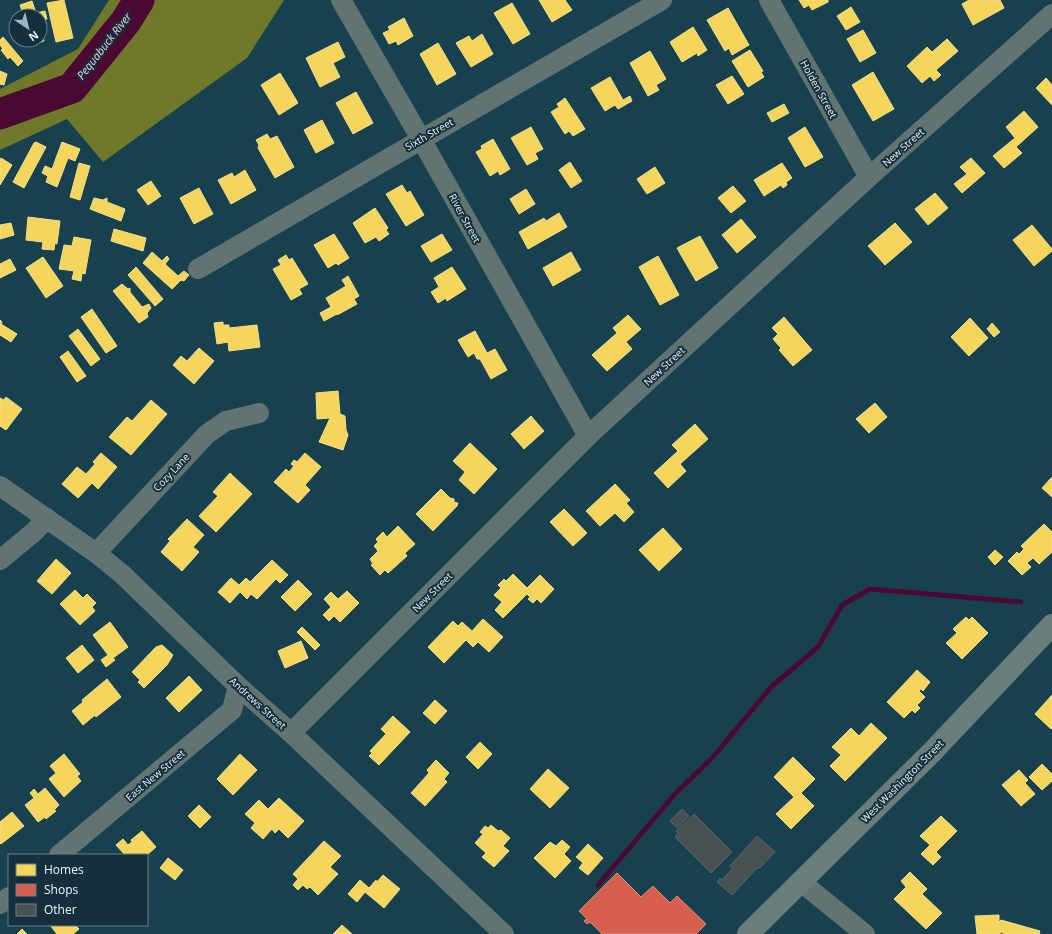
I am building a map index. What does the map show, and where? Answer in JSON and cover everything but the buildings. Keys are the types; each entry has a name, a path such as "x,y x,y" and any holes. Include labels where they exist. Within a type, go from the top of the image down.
{"main road":[{"name":"West Washington Street","path":"748,934 932,752 1052,625"}],"street":[{"name":"River Street","path":"341,0 588,436"},
{"name":"Sixth Street","path":"198,269 662,0"},
{"name":"Holden Street","path":"769,0 869,177"},
{"name":"New Street","path":"291,733 588,436 869,177 1052,14"},
{"name":"Cozy Lane","path":"96,553 207,434 226,421 259,413"},
{"name":"Andrews Street","path":"0,486 96,553 122,574 238,686 291,733 504,934"},
{"path":"0,560 34,532 47,518"},
{"name":"East New Street","path":"60,854 232,710 238,686"},
{"path":"801,882 865,934"},
{"path":"0,904 8,898"}],"green space":[{"path":"109,0 284,0 247,58 103,162 67,119 0,150 0,89 78,49"}],"waterway":[{"name":"Pequabuck River","path":"0,114 72,88 126,21 139,0"},
{"path":"598,885 674,795 713,757 771,687 818,647 842,605 870,589 1021,602"}]}
